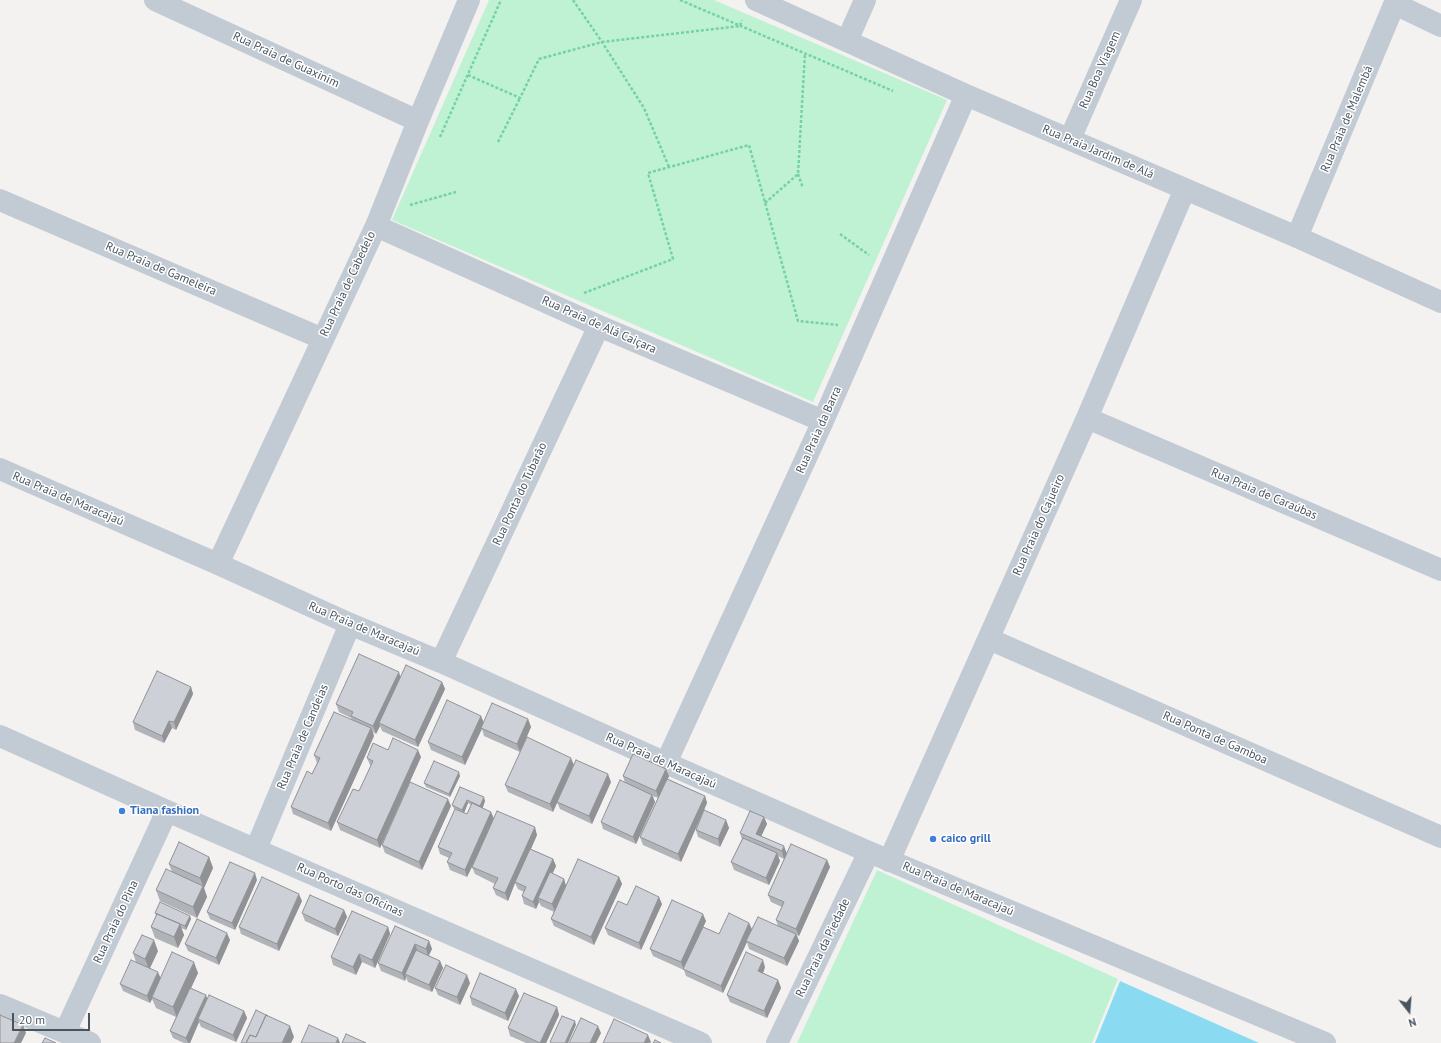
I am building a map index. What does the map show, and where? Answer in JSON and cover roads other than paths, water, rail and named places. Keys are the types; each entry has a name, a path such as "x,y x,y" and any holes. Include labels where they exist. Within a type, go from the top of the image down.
{"street":[{"name":"Rua Praia de Guaxinim","path":"155,0 418,121"},
{"name":"Rua Praia de Cabedelo","path":"218,564 376,226 469,0"},
{"name":"Rua Praia Jardim de Alá","path":"756,0 966,95 1297,237 1441,302"},
{"path":"847,40 865,0"},
{"name":"Rua Boa Viagem","path":"1070,139 1131,0"},
{"path":"1396,2 1441,26"},
{"name":"Rua Praia de Malembá","path":"1297,237 1396,2"},
{"name":"Rua Praia da Barra","path":"666,763 823,422 966,95"},
{"name":"Rua Praia do Cajueiro","path":"889,861 1087,418 1185,189"},
{"name":"Rua Praia de Gameleira","path":"0,200 323,339"},
{"name":"Rua Praia de Alá Caiçara","path":"376,226 599,326 823,422"},
{"name":"Rua Ponta do Tubarão","path":"441,662 599,326"},
{"name":"Rua Praia de Caraúbas","path":"1087,418 1441,570"},
{"name":"Rua Praia de Maracajaú","path":"0,469 218,564 350,624 441,662 889,861 1325,1043"},
{"name":"Rua Praia de Candeias","path":"256,849 350,624"},
{"name":"Rua Ponta de Gamboa","path":"989,639 1441,837"},
{"name":"Rua Porto das Oficinas","path":"0,736 167,811 700,1043"},
{"name":"Rua Praia do Pina","path":"65,1032 167,811"},
{"name":"Rua Praia da Piedade","path":"777,1043 869,852"},
{"path":"0,1005 90,1043"}],"water":[{"path":"1120,981 1259,1043 1095,1043"}],"place":[{"name":"Tiana fashion","path":"122,811"},
{"name":"caico grill","path":"933,839"}]}
